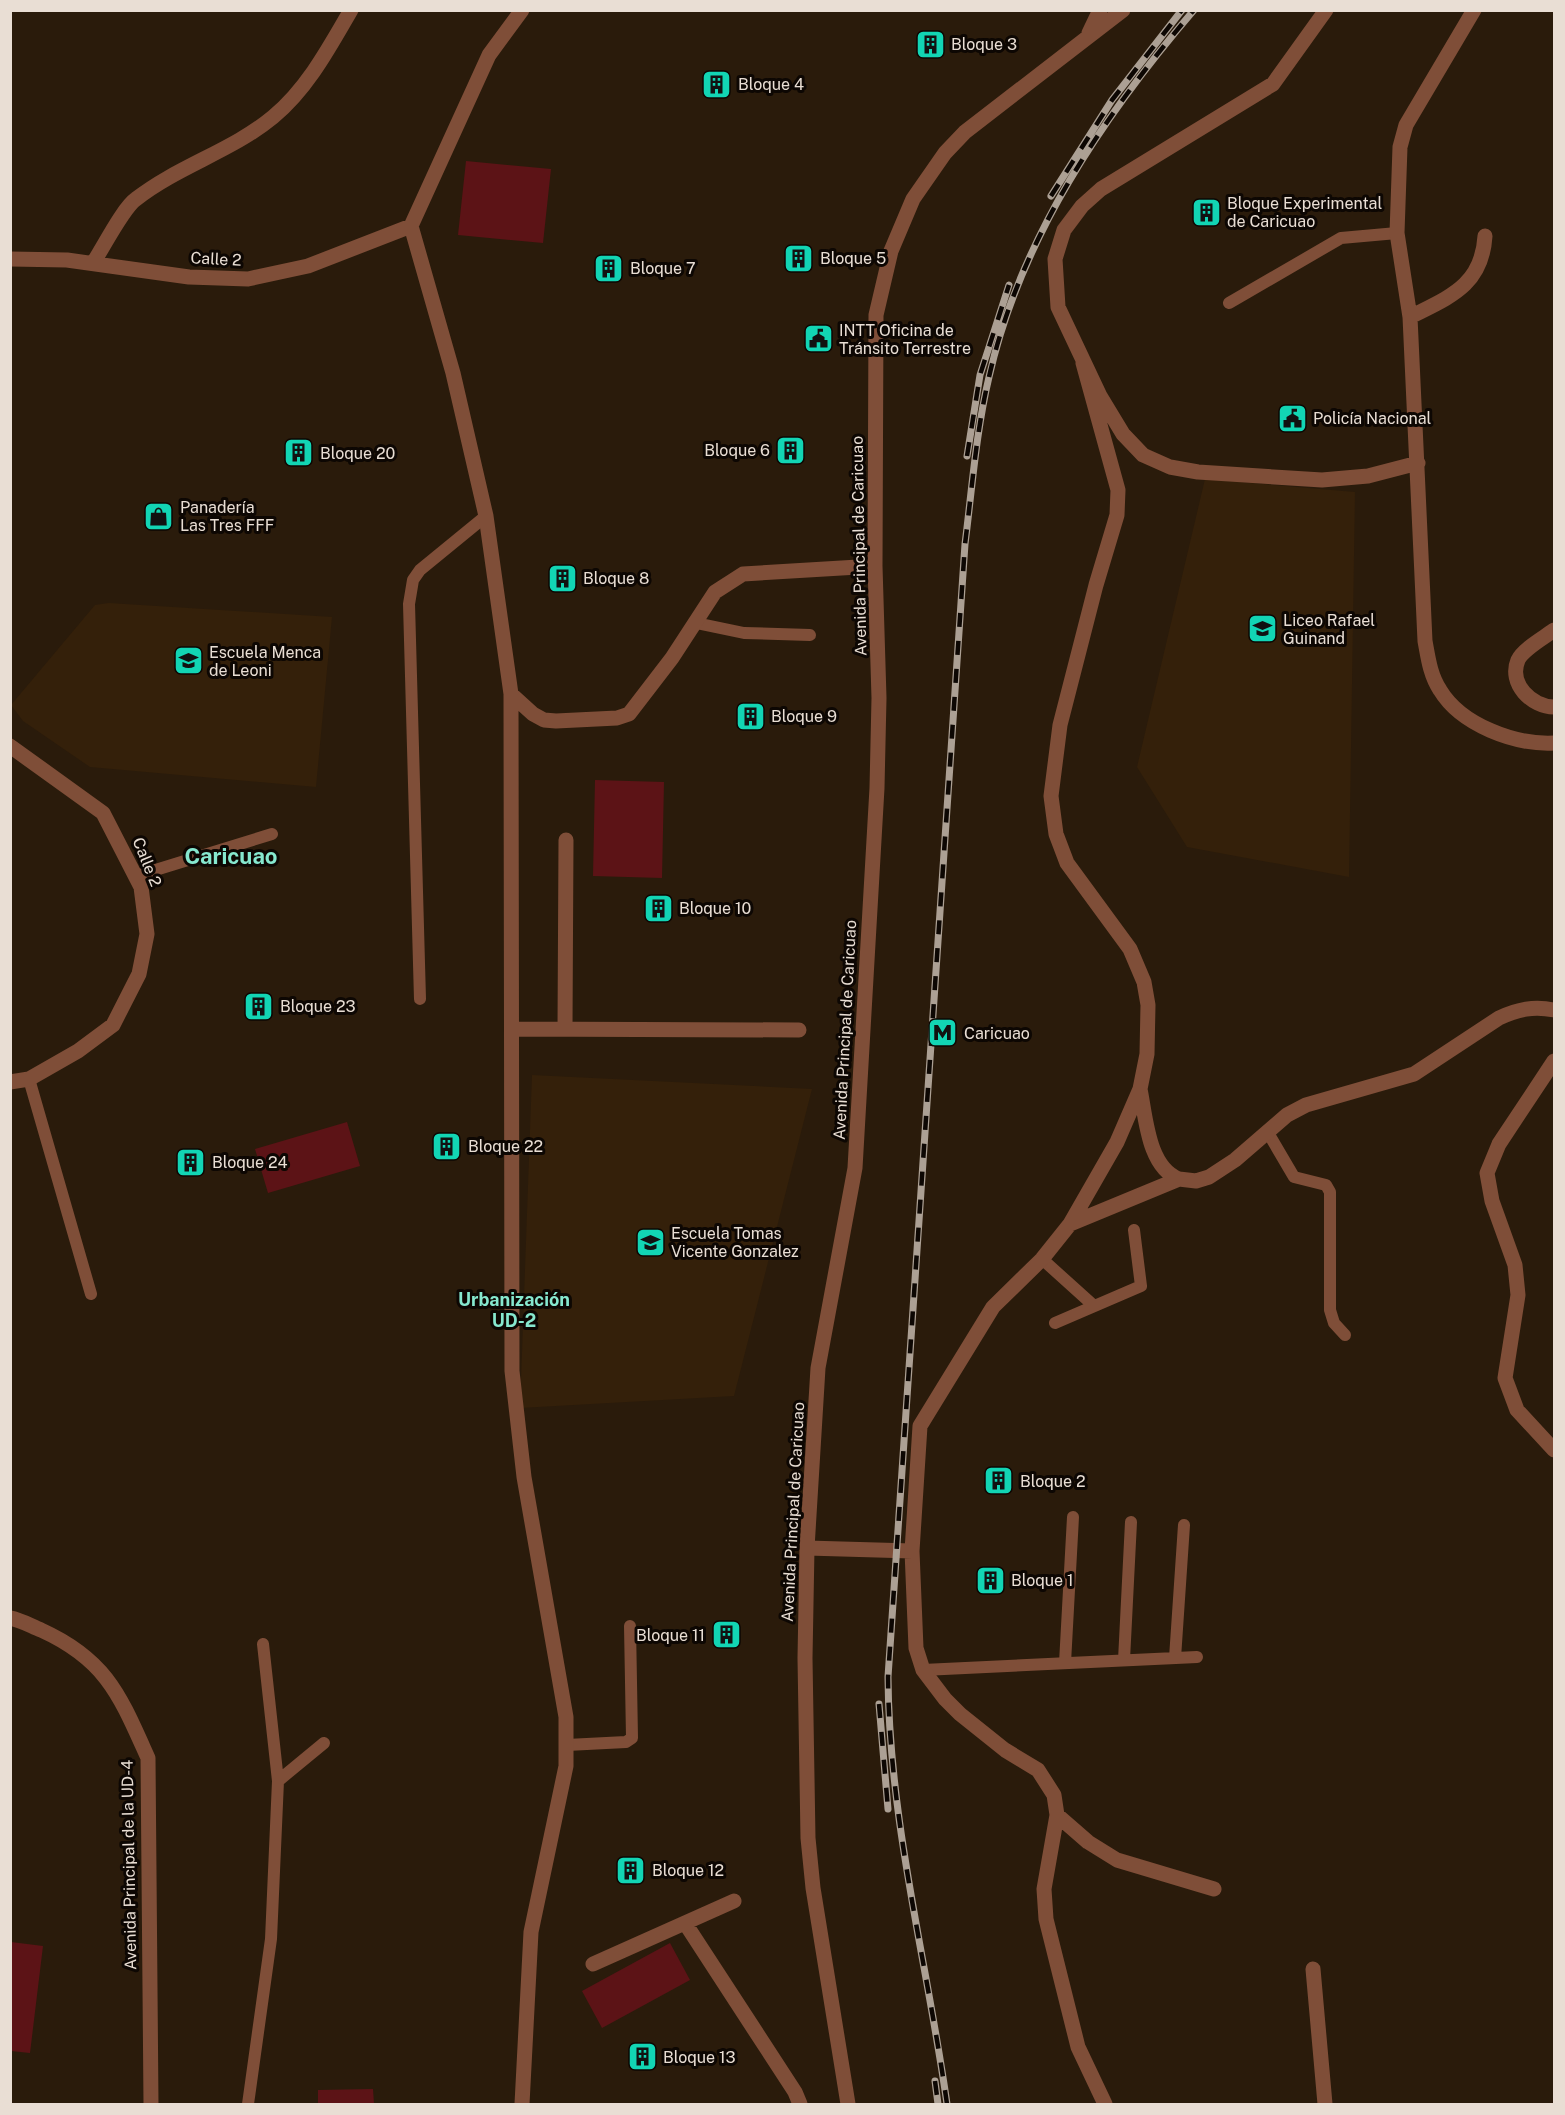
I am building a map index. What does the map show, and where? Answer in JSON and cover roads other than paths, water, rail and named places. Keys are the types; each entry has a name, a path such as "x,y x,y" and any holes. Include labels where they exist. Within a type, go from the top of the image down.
{"street":[{"path":"93,263 134,200 189,166 239,140 274,116 319,66 351,10"},
{"path":"522,10 489,55 411,226 453,373 486,516 511,694 512,1371 524,1477 566,1717 567,1745 566,1766 531,1932 522,2104"},
{"name":"Avenida Principal de Caricuao","path":"1088,35 1101,10"},
{"name":"Avenida Principal de Caricuao","path":"848,2104 821,1941 808,1838 805,1670 807,1548 818,1368 855,1168 877,788 879,698 875,566 876,315 885,271 896,236 913,199 945,153 965,132 1123,10"},
{"path":"1326,10 1273,84 1101,189 1082,206 1064,230 1055,259 1058,307 1083,363 1123,434 1143,455 1170,467 1198,472 1322,480 1368,476 1418,463"},
{"path":"1474,10 1406,125 1400,147 1397,233 1410,317 1425,641 1430,667 1440,691 1462,714 1493,731 1526,741 1554,743"},
{"name":"Calle 2","path":"10,259 93,263 189,277 248,279 308,266 411,226"},
{"path":"1410,317 1456,293 1484,258 1485,236"},
{"path":"1083,363 1118,490 1117,515 1096,585 1060,725 1051,796 1056,834 1067,863 1130,949 1144,982 1149,1026 1147,1054 1140,1089 1118,1142 1070,1224 1042,1259 993,1307 920,1426 912,1551 916,1648 923,1670 945,1699 968,1721 1005,1750 1026,1760 1038,1770 1054,1795 1057,1815 1044,1889 1047,1919 1078,2047 1105,2104"},
{"path":"511,694 533,714 544,720 556,722 618,718 629,714 696,624 715,592 743,574 875,566"},
{"path":"1554,630 1519,658 1515,675 1525,695 1542,707 1554,707"},
{"name":"Calle 2","path":"10,746 103,813 141,887 147,934 139,974 113,1025 78,1052 28,1079 10,1082"},
{"path":"565,1029 566,840"},
{"path":"1140,1089 1158,1160 1169,1175 1196,1181 1209,1176 1234,1160 1267,1131 1306,1105 1414,1074 1515,1011 1530,1008 1554,1010"},
{"path":"512,1029 799,1030"},
{"path":"1554,1061 1499,1144 1487,1173 1492,1201 1515,1265 1518,1295 1505,1378 1517,1410 1554,1450"},
{"path":"1070,1224 1179,1179"},
{"path":"807,1548 912,1551"},
{"name":"Avenida Principal de la UD-4","path":"10,1618 56,1637 98,1665 126,1707 148,1758 151,2104"},
{"path":"1057,1815 1088,1842 1117,1860 1214,1889"},
{"path":"593,1964 734,1901"},
{"path":"685,1923 795,2092 800,2104"},
{"path":"1313,1969 1325,2104"}],"lane":[{"path":"1229,303 1341,238 1397,233"},
{"path":"420,999 409,604 413,580 420,570 486,516"},
{"path":"696,624 744,633 810,635"},
{"path":"136,876 272,834"},
{"path":"28,1079 91,1294"},
{"path":"1267,1131 1294,1177 1326,1185 1330,1192 1330,1310 1334,1323 1345,1335"},
{"path":"1055,1323 1141,1286 1134,1230"},
{"path":"1042,1259 1093,1305"},
{"path":"1065,1663 1073,1518"},
{"path":"1124,1660 1131,1522"},
{"path":"1175,1658 1185,1525"},
{"path":"567,1745 626,1742 632,1738 630,1626"},
{"path":"248,2104 271,1939 278,1781 263,1644"},
{"path":"923,1670 1197,1657"},
{"path":"278,1781 324,1743"}],"railway":[{"path":"1051,196 1112,100 1182,10"},
{"path":"947,2104 902,1838 890,1731 888,1677 965,544 972,481 989,377 1003,326 1021,276 1043,228 1097,136 1160,51 1194,10"},
{"path":"967,456 980,375 1009,285"},
{"path":"879,1704 888,1809"},
{"path":"935,2081 938,2104"}],"place":[{"name":"Bloque 3","path":"930,44"},
{"name":"Bloque 4","path":"717,84"},
{"name":"Bloque Experimental de Caricuao","path":"1206,212"},
{"name":"Bloque 5","path":"799,258"},
{"name":"Bloque 7","path":"609,268"},
{"name":"INTT Oficina de Tránsito Terrestre","path":"818,339"},
{"name":"Policía Nacional","path":"1292,418"},
{"name":"Bloque 6","path":"791,450"},
{"name":"Bloque 20","path":"299,453"},
{"name":"Panadería Las Tres FFF","path":"159,516"},
{"name":"Bloque 8","path":"562,578"},
{"name":"Liceo Rafael Guinand","path":"1262,629"},
{"name":"Escuela Menca de Leoni","path":"188,661"},
{"name":"Bloque 9","path":"750,716"},
{"name":"Bloque 10","path":"658,908"},
{"name":"Bloque 23","path":"259,1006"},
{"name":"Caricuao","path":"943,1033"},
{"name":"Bloque 22","path":"447,1146"},
{"name":"Bloque 24","path":"191,1162"},
{"name":"Escuela Tomas Vicente Gonzalez","path":"650,1242"},
{"name":"Bloque 2","path":"999,1481"},
{"name":"Bloque 1","path":"990,1580"},
{"name":"Bloque 11","path":"726,1635"},
{"name":"Bloque 12","path":"631,1870"},
{"name":"Bloque 13","path":"642,2057"}],"district":[{"name":"Caricuao","path":"231,856"},
{"name":"Urbanización UD-2","path":"514,1309"}]}
